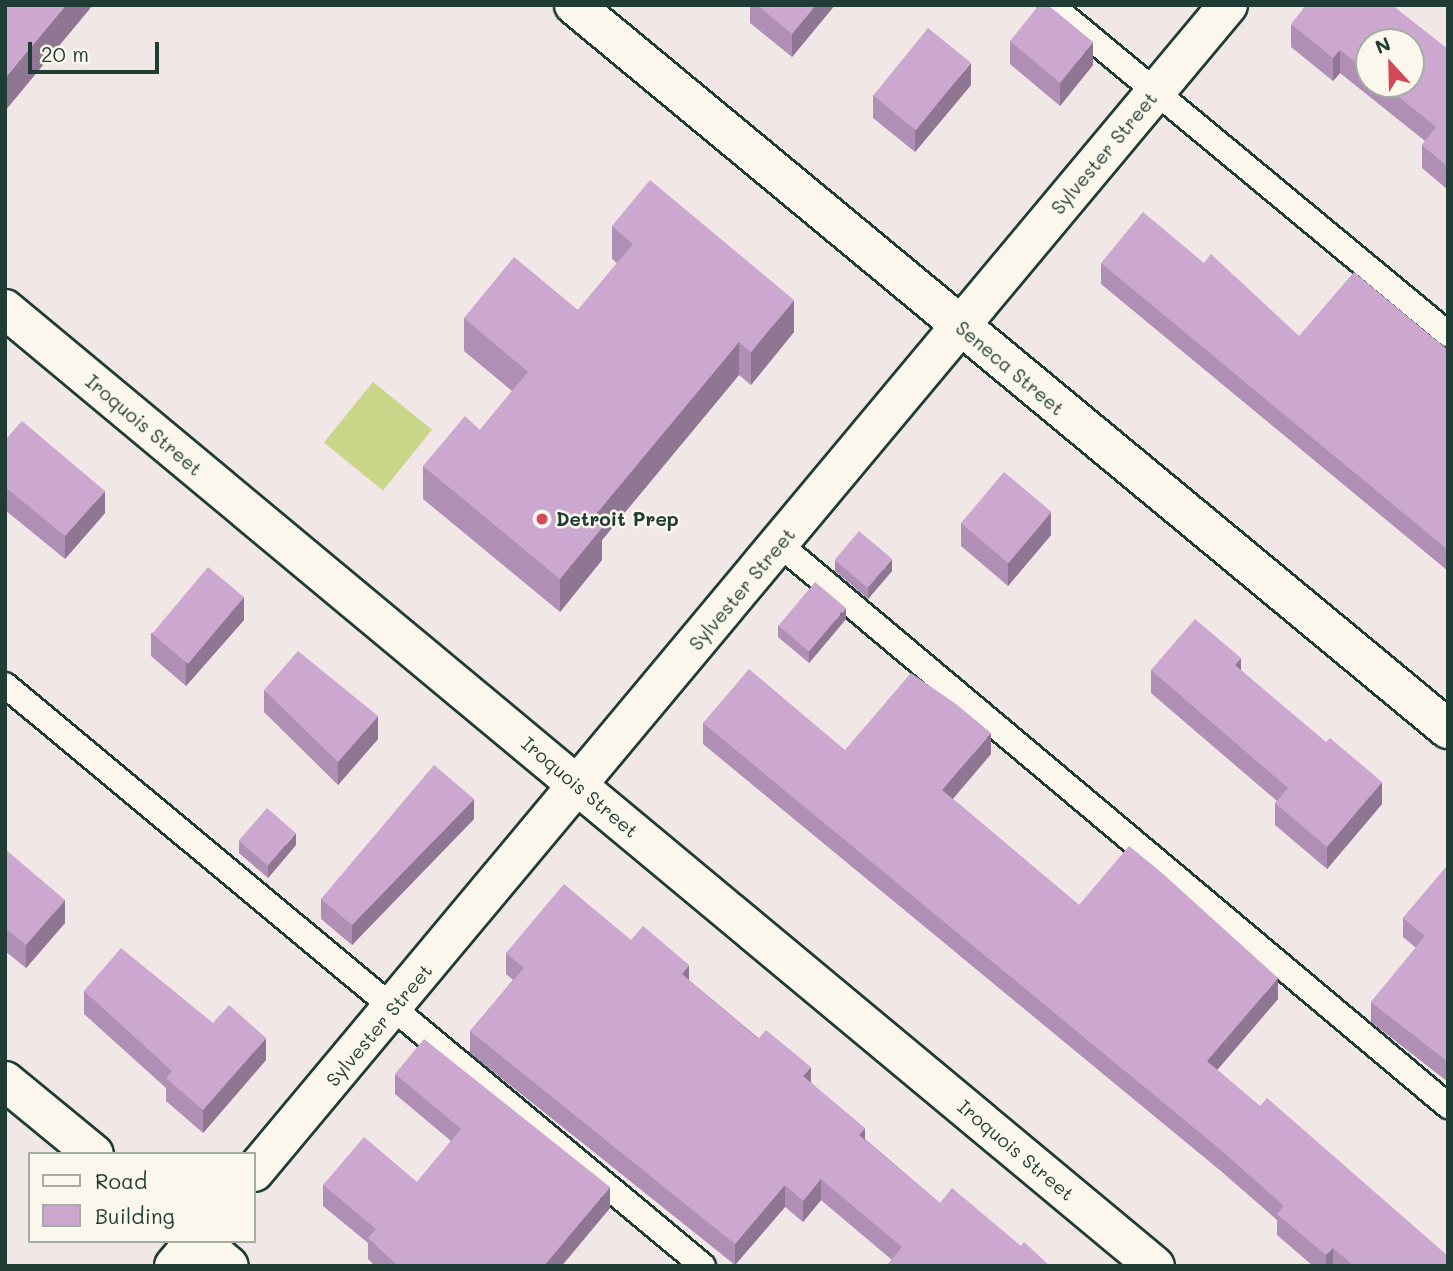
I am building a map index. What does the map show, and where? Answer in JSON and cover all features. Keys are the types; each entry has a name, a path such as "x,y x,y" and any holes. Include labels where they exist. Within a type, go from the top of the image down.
{"street":[{"name":"Seneca Street","path":"574,5 1448,729"},
{"name":"Sylvester Street","path":"256,1170 579,786 1227,5"},
{"name":"Iroquois Street","path":"5,309 1155,1266"},
{"path":"5,1081 92,1152"},
{"path":"174,1266 193,1243"},
{"path":"202,1243 229,1266"}],"lane":[{"path":"1051,5 1448,334"},
{"path":"779,544 1448,1105"},
{"path":"5,685 395,1006 703,1266"}],"green space":[{"path":"373,382 432,430 383,490 324,443"}],"building":[{"path":"5,5 66,5 5,78"},
{"path":"757,5 816,5 792,34"},
{"path":"1039,5 1048,5 1093,42 1060,83 1010,41"},
{"path":"1306,5 1392,5 1421,28 1355,28 1355,62 1340,50 1333,58 1291,24"},
{"path":"928,28 971,63 916,130 873,96"},
{"path":"1425,31 1448,49 1448,167 1422,145 1436,127 1400,98 1425,98"},
{"path":"650,180 794,300 751,352 739,342 592,519 602,528 560,579 423,466 465,416 480,430 528,372 464,318 514,257 578,310 633,244 612,226"},
{"path":"1143,212 1204,263 1211,254 1299,336 1354,272 1448,350 1448,550 1101,263"},
{"path":"22,421 105,491 65,536 5,487 5,440"},
{"path":"1004,472 1051,512 1008,563 961,523"},
{"path":"859,531 892,559 868,588 835,560"},
{"path":"208,567 244,597 188,664 152,634"},
{"path":"815,582 846,608 809,651 778,626"},
{"path":"1195,619 1241,658 1235,665 1326,742 1330,738 1382,782 1327,847 1275,803 1288,788 1151,670"},
{"path":"298,651 378,716 338,762 264,690"},
{"path":"749,669 845,750 911,673 956,704 991,733 942,790 1079,905 1129,846 1162,873 1278,978 1207,1061 1260,1106 1267,1098 1448,1256 1448,1266 1354,1266 1333,1248 1326,1255 1277,1214 1284,1206 1222,1151 703,723"},
{"path":"434,765 474,799 352,925 321,899"},
{"path":"267,808 296,833 267,865 239,840"},
{"path":"5,849 65,900 26,945 5,928"},
{"path":"1448,865 1448,1062 1371,1002 1425,936 1403,918"},
{"path":"564,884 631,940 643,926 689,965 682,974 758,1039 766,1030 811,1067 803,1076 865,1128 859,1135 940,1203 952,1188 1021,1246 1024,1242 1050,1266 889,1266 887,1265 902,1247 821,1179 803,1201 785,1185 735,1244 470,1031 524,968 506,953"},
{"path":"121,948 213,1023 229,1005 266,1038 203,1110 166,1078 172,1071 84,991"},
{"path":"424,1039 610,1187 544,1266 398,1266 368,1238 376,1229 323,1185 364,1137 417,1182 461,1129 395,1074"}],"place":[{"name":"Detroit Prep","path":"542,519"}]}
